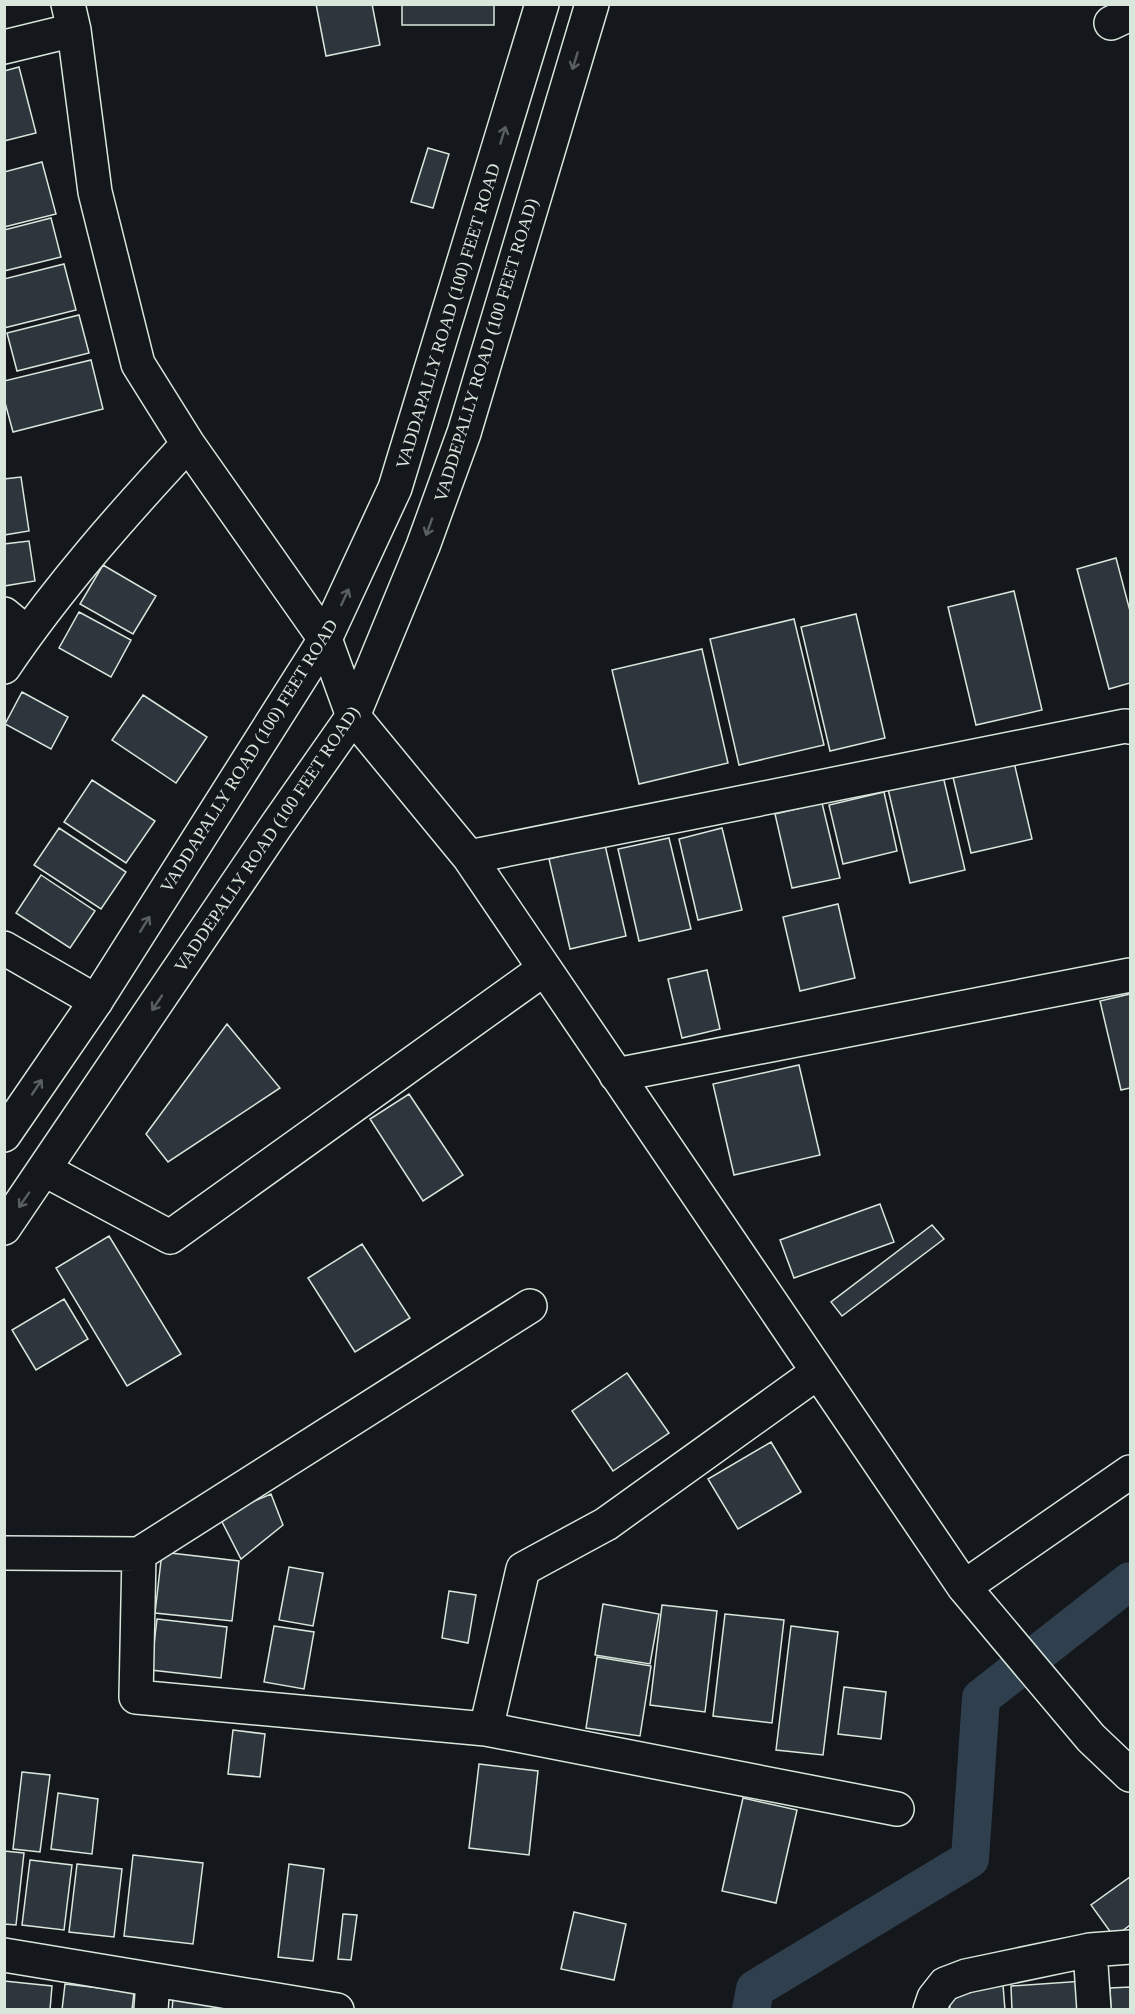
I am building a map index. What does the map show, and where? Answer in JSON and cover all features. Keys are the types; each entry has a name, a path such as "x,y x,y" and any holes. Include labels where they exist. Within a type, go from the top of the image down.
{"street":[{"name":"VADDAPALLY ROAD (100) FEET ROAD","path":"4,1135 96,1001 325,639 395,488 542,4"},
{"name":"VADDEPALLY ROAD (100 FEET ROAD)","path":"4,1228 269,836 353,716 423,546 464,433 592,4"},
{"path":"4,47 71,17 95,192 138,364 188,444 325,639 353,716 469,856 964,1587 1091,1738 1131,1775"},
{"path":"4,667 16,624 188,444"},
{"path":"469,856 1125,726 1131,727"},
{"path":"4,948 96,1001"},
{"path":"45,1170 170,1237 544,969"},
{"path":"616,1075 1131,975"},
{"path":"4,1553 139,1554 530,1306"},
{"path":"486,1729 524,1569 606,1524 818,1372"},
{"path":"964,1587 1131,1472"},
{"path":"139,1554 136,1697 486,1729 897,1809"},
{"path":"930,2010 934,1998 945,1984 966,1976 1090,1950 1131,1947"},
{"path":"1090,1950 1094,2010"},
{"path":"4,1955 152,1995 337,2010"}],"building":[{"path":"316,4 372,4 380,45 326,56"},
{"path":"402,4 494,4 494,25 402,25"},
{"path":"19,67 36,133 4,141 4,71"},
{"path":"428,148 449,154 433,208 411,202"},
{"path":"42,162 56,214 4,227 4,172"},
{"path":"51,218 61,257 4,271 4,230"},
{"path":"64,264 76,310 4,328 4,279"},
{"path":"79,315 89,353 17,371 7,333"},
{"path":"91,360 103,409 13,432 4,399 4,381"},
{"path":"21,477 29,531 4,535 4,479"},
{"path":"29,541 35,581 4,586 4,544"},
{"path":"1116,558 1130,611 1130,683 1109,689 1077,569"},
{"path":"103,565 156,596 133,634 80,604"},
{"path":"1014,591 1042,710 976,725 948,607"},
{"path":"79,612 131,640 111,677 59,648"},
{"path":"856,614 885,738 830,751 801,627"},
{"path":"794,619 824,745 739,765 710,639"},
{"path":"702,649 728,763 639,784 612,670"},
{"path":"22,692 68,717 51,749 5,724"},
{"path":"143,695 207,737 176,783 112,740"},
{"path":"1013,758 1032,839 971,853 952,773"},
{"path":"943,776 965,870 910,883 888,789"},
{"path":"92,780 155,821 126,863 64,822"},
{"path":"884,792 897,851 843,864 829,805"},
{"path":"822,803 840,878 792,888 775,814"},
{"path":"59,828 126,872 101,909 34,865"},
{"path":"722,828 742,910 698,920 679,839"},
{"path":"669,838 691,929 639,941 618,849"},
{"path":"605,845 626,936 570,949 549,859"},
{"path":"41,875 95,911 70,948 16,913"},
{"path":"838,904 855,978 800,991 783,917"},
{"path":"707,970 720,1029 682,1038 668,979"},
{"path":"1130,994 1130,1088 1121,1090 1100,1001"},
{"path":"227,1024 280,1088 168,1162 146,1134"},
{"path":"799,1065 820,1155 734,1175 713,1084"},
{"path":"409,1094 463,1175 423,1201 370,1119"},
{"path":"880,1204 894,1242 794,1278 780,1240"},
{"path":"932,1225 944,1239 842,1316 831,1302"},
{"path":"109,1236 181,1354 127,1386 56,1268"},
{"path":"362,1244 410,1318 355,1352 308,1278"},
{"path":"64,1299 88,1339 36,1370 12,1330"},
{"path":"627,1373 669,1433 613,1471 572,1411"},
{"path":"771,1442 801,1492 738,1529 708,1479"},
{"path":"271,1494 283,1525 241,1559 219,1516"},
{"path":"162,1552 239,1561 232,1621 155,1613"},
{"path":"289,1567 323,1573 313,1626 279,1620"},
{"path":"449,1591 476,1595 468,1643 442,1638"},
{"path":"603,1604 659,1614 650,1664 595,1655"},
{"path":"662,1605 717,1611 705,1712 650,1705"},
{"path":"725,1614 784,1620 772,1723 713,1716"},
{"path":"157,1619 227,1627 221,1678 151,1670"},
{"path":"274,1626 314,1632 304,1689 264,1682"},
{"path":"791,1626 838,1632 823,1755 776,1750"},
{"path":"597,1657 651,1666 640,1736 586,1728"},
{"path":"844,1687 886,1692 881,1739 838,1734"},
{"path":"233,1730 265,1734 260,1777 228,1774"},
{"path":"479,1764 538,1771 529,1855 469,1848"},
{"path":"22,1772 50,1775 40,1852 13,1849"},
{"path":"58,1793 98,1799 92,1854 51,1849"},
{"path":"743,1798 797,1810 776,1903 722,1891"},
{"path":"4,1851 24,1853 16,1925 4,1924"},
{"path":"133,1855 203,1863 193,1944 124,1936"},
{"path":"30,1860 72,1865 64,1930 22,1925"},
{"path":"77,1864 122,1869 114,1937 69,1932"},
{"path":"289,1864 324,1869 313,1961 278,1957"},
{"path":"1130,1877 1130,1925 1114,1937 1091,1905"},
{"path":"574,1912 626,1924 614,1980 561,1969"},
{"path":"343,1914 357,1915 351,1960 338,1959"},
{"path":"4,1981 52,1986 50,2010 4,2010"},
{"path":"1084,1981 1086,2010 1012,2010 1011,1986"},
{"path":"65,1984 134,1992 132,2010 62,2010"},
{"path":"1003,1985 1005,2010 950,2010 949,1990"},
{"path":"1130,1987 1130,2010 1111,2010 1110,1988"},
{"path":"173,1999 242,2010 172,2010"}],"waterway":[{"path":"751,2010 755,1989 970,1859 981,1698 1130,1581"}]}
